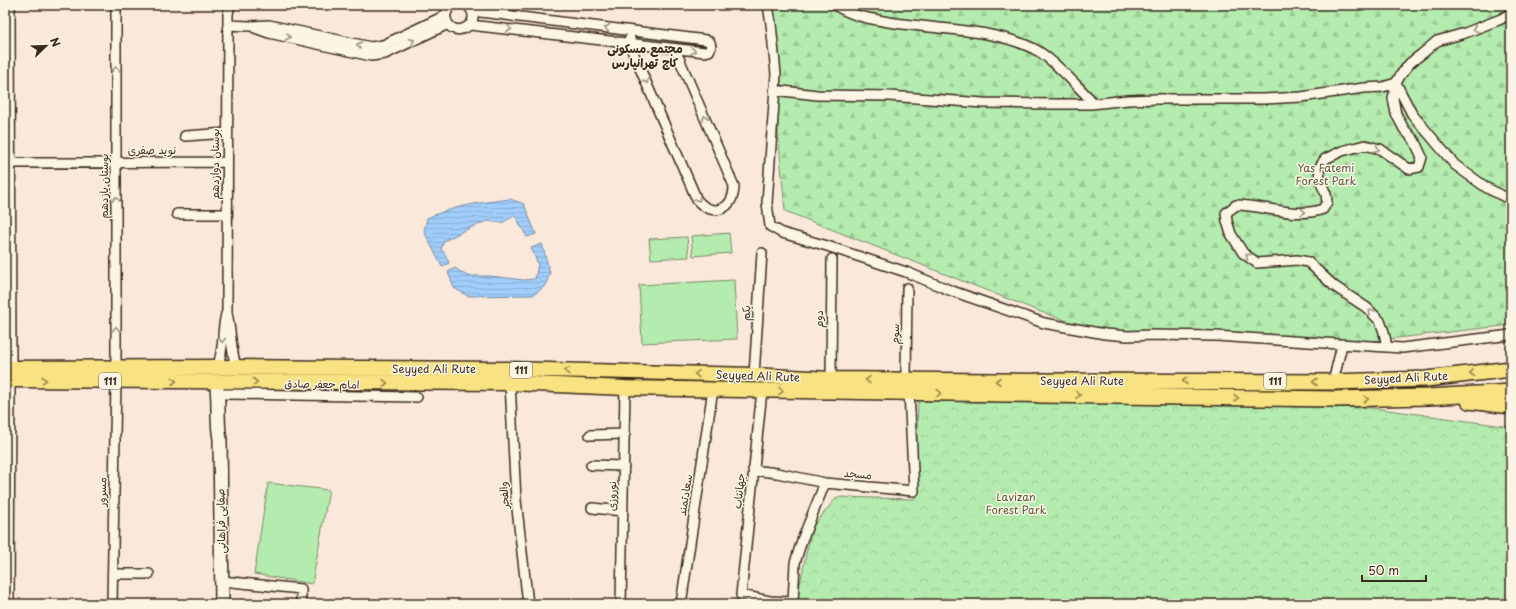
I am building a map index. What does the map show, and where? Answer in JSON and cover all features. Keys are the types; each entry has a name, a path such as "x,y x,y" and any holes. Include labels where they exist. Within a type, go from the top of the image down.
{"highway":[{"name":"Seyyed Ali Rute","path":"1038,388 1418,379 1511,369"},
{"path":"1418,379 1423,397 1511,406"},
{"name":"Seyyed Ali Rute","path":"1038,388 1334,400 1511,392"}],"main road":[{"name":"Seyyed Ali Rute","path":"8,374 216,374 236,367 507,369 754,375 831,379 908,386"},
{"name":"Seyyed Ali Rute","path":"216,374 228,388 510,383 625,388 762,390 908,386 1038,388"},
{"name":"صفایی فراهانی","path":"216,374 218,390 217,425 220,438 222,604"},
{"name":"صفایی فراهانی","path":"220,438 224,429 228,388"}],"street":[{"path":"9,604 8,163 10,5"},
{"name":"بوستان یازدهم","path":"116,5 116,375"},
{"name":"بوستان دوازدهم","path":"225,5 228,14"},
{"name":"بوستان دوازدهم","path":"230,5 228,14 227,313 236,367"},
{"path":"228,24 250,26 269,25 371,47 382,46 440,18 446,14 452,5"},
{"path":"768,5 776,74 767,203 770,226 782,233 906,272 952,291 1044,323 1104,334 1128,336 1216,336 1402,348 1511,335"},
{"path":"835,5 855,16 893,23 978,33 1008,39 1038,51 1064,73 1089,98 1091,104"},
{"path":"446,14 448,24 454,29 461,30 470,25 705,52 709,51 711,47 710,42 706,40 470,8 473,18 470,25"},
{"path":"1387,347 1380,321 1367,308 1334,286 1308,262 1297,260 1257,263 1243,253 1231,234 1226,213 1236,205 1250,205 1296,212 1313,212 1323,209 1327,202 1326,194 1320,181 1319,168 1325,160 1342,151 1365,145 1380,149 1409,169 1419,167 1422,157 1421,153 1414,140 1404,129 1396,114 1393,98 1396,83 1400,76 1410,63 1437,41 1465,33 1501,19 1511,13"},
{"path":"250,26 269,33 371,56 385,54 448,24"},
{"path":"631,31 629,43 697,200 702,206 710,210 718,210 731,202 734,194 734,186 675,49"},
{"path":"774,90 817,95 889,96 983,103 1091,104 1157,98 1264,99 1383,87 1396,83"},
{"path":"1396,83 1412,114 1455,165 1487,188 1511,200"},
{"path":"184,136 227,133"},
{"name":"نوید صفری","path":"8,163 227,162"},
{"path":"177,214 227,214"},
{"name":"یکم","path":"754,375 762,253"},
{"name":"دوم","path":"831,379 832,259"},
{"name":"سوم","path":"907,288 908,386"},
{"name":"بوستان دوازدهم","path":"216,374 222,356 223,324 227,313"},
{"path":"1333,382 1342,345"},
{"name":"مسرور","path":"112,604 116,375"},
{"name":"والفجر","path":"510,383 516,500 528,604"},
{"name":"مسجد","path":"825,483 914,491 908,386"},
{"name":"امام جعفر صادق","path":"228,388 417,398"},
{"name":"نوروزی","path":"621,604 625,388"},
{"name":"سعادتمند","path":"681,604 713,389"},
{"name":"جهانتاب","path":"762,390 741,595 770,601 793,602 795,563 802,540 825,483"},
{"path":"590,435 625,434"},
{"path":"590,465 624,466"},
{"path":"753,470 777,473 825,483"},
{"path":"592,508 623,511"},
{"path":"112,574 150,574"},
{"path":"222,581 302,589 301,604"}],"green space":[{"name":"Yas Fatemi Forest Park","path":"767,5 1511,5 1511,325 1336,345 1118,338 1041,312 785,211"},
{"path":"729,233 731,253 693,256 691,236"},
{"path":"687,237 689,257 651,259 649,239"},
{"path":"734,280 737,339 642,343 639,285"},
{"name":"Lavizan Forest Park","path":"918,401 1374,408 1511,427 1511,604 796,604 813,526 837,497 915,499"},
{"path":"268,483 329,490 312,584 254,574"}],"water":[{"path":"510,199 524,204 536,234 527,237 515,216 501,223 487,221 444,241 441,249 449,263 442,267 424,231 427,218 458,207"},
{"path":"542,244 550,273 545,286 533,295 468,296 454,288 448,272 455,268 467,276 490,276 524,280 535,279 538,264 531,248"}],"district":[{"name":"مجتمع مسکونی کاج تهرانپارس","path":"645,56"}]}
